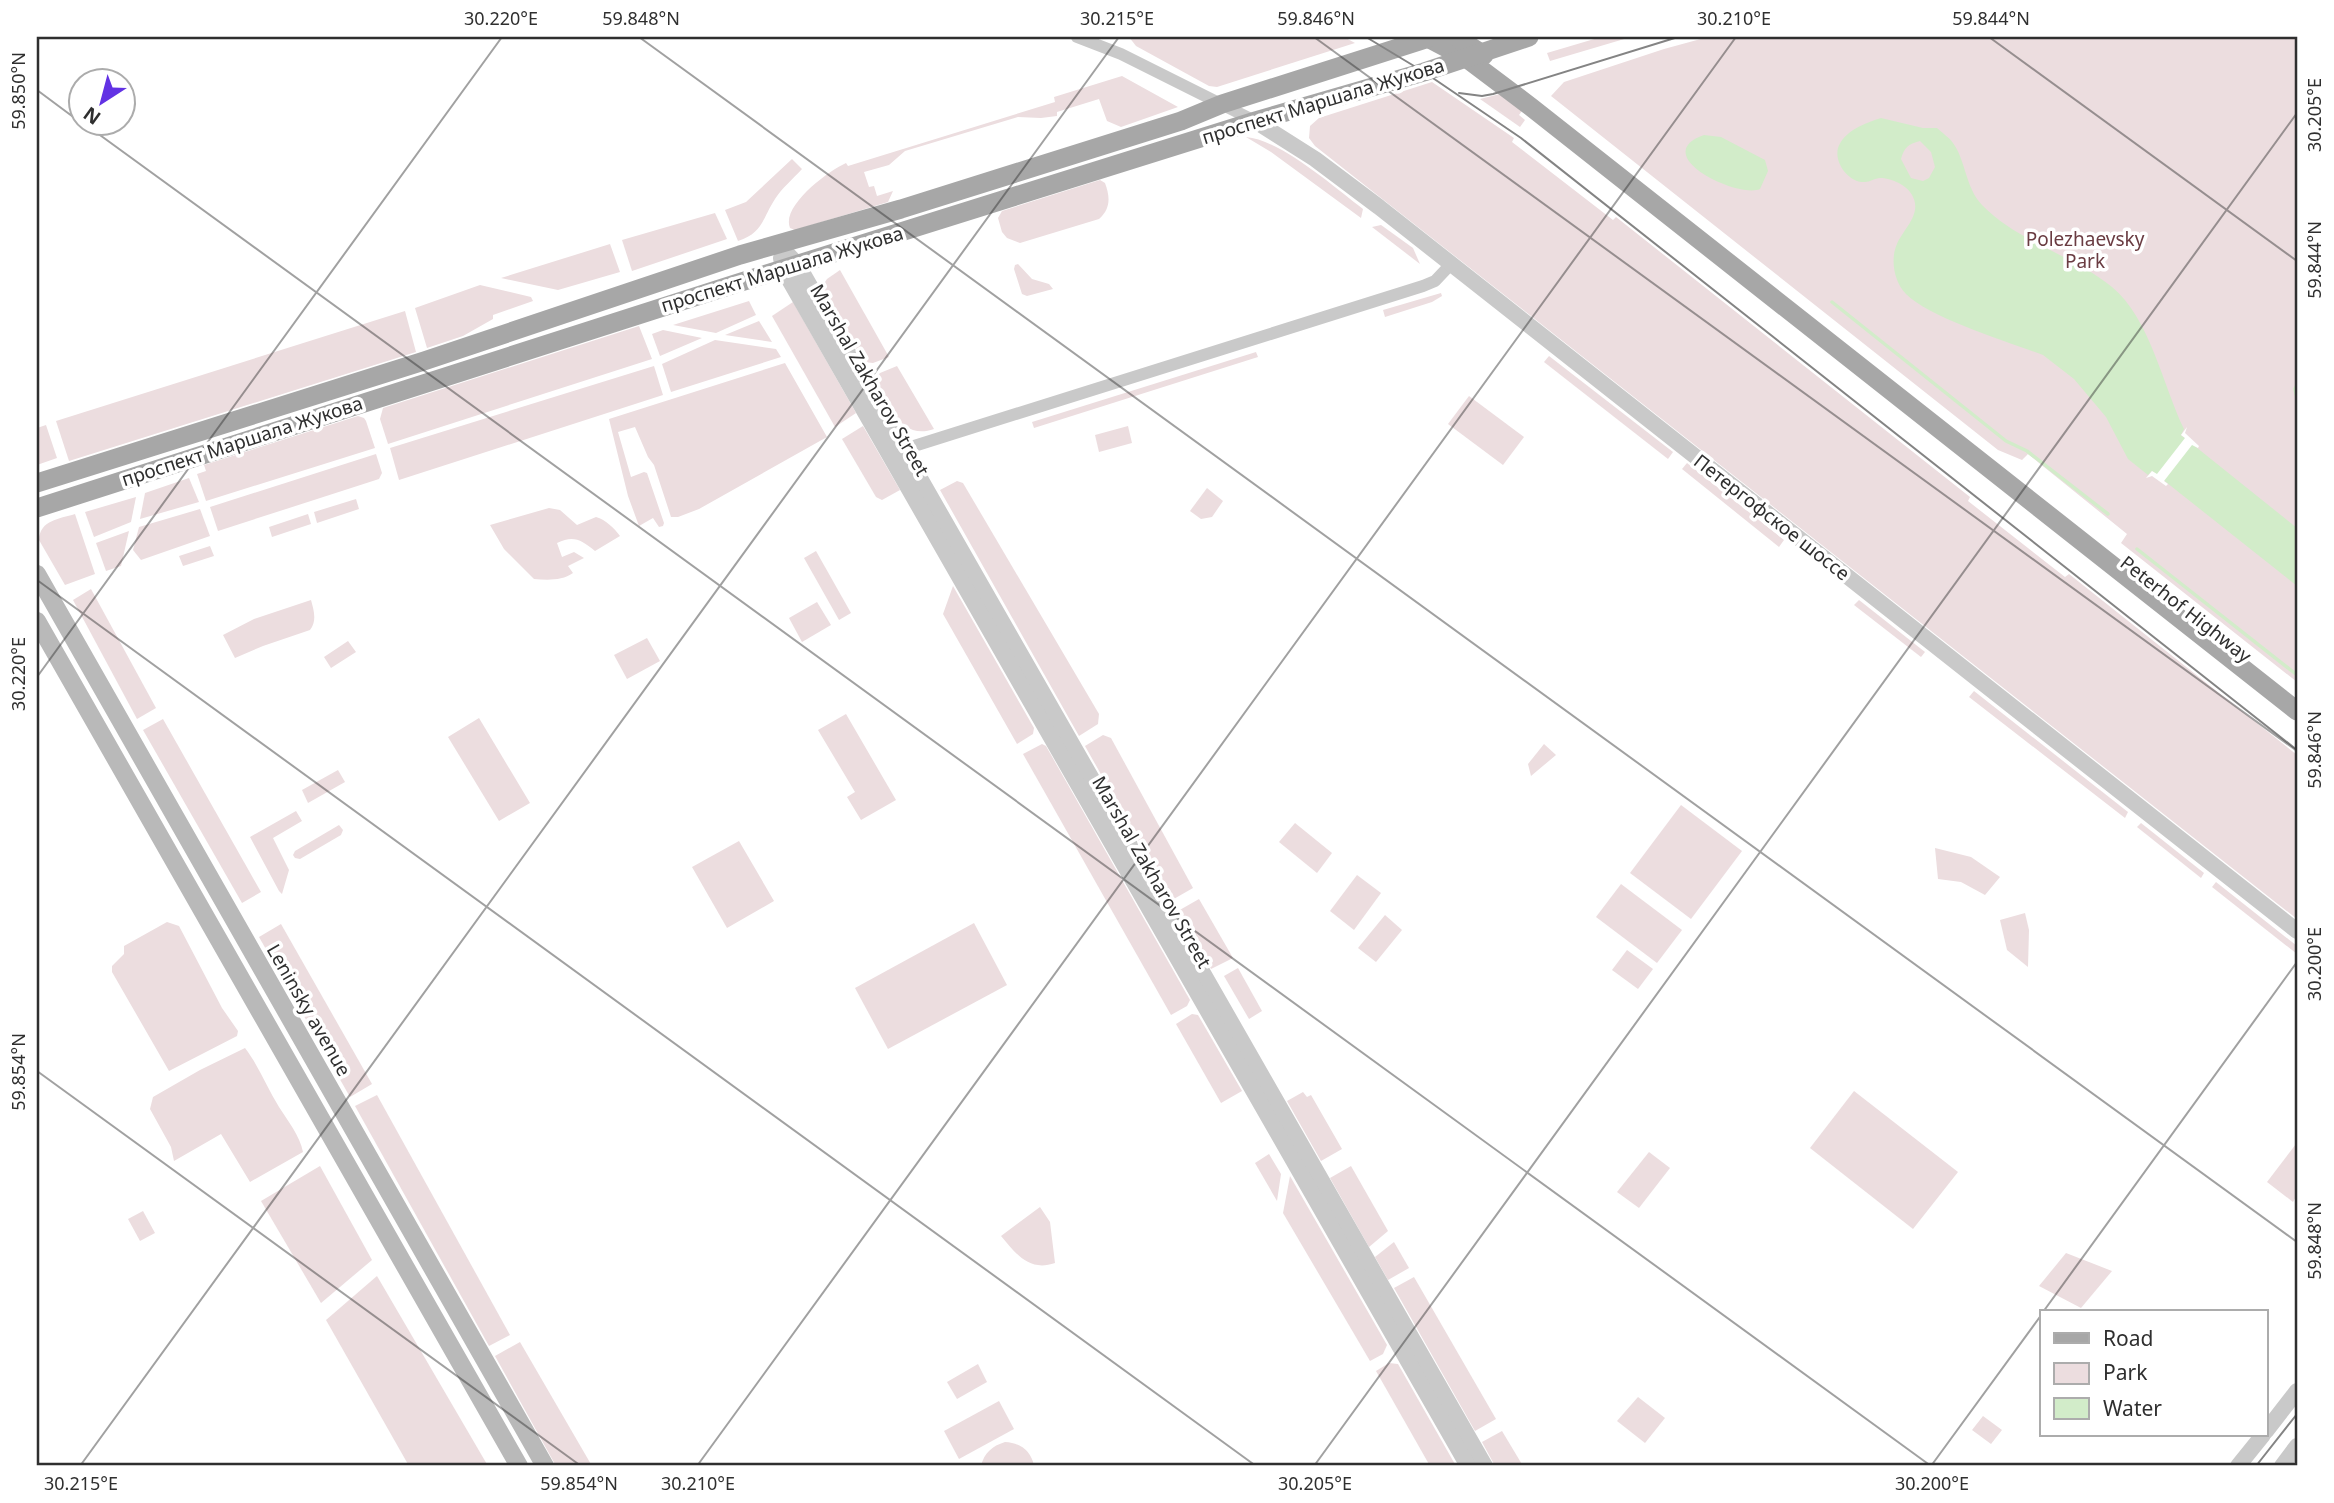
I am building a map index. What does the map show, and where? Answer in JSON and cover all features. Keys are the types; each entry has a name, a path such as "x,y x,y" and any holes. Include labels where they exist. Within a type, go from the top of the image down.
{"main road":[{"name":"проспект Маршала Жукова","path":"37,508 791,267 1239,113 1429,37"},
{"path":"1429,37 1473,56 2297,696"},
{"path":"1456,37 1473,56 1587,151 2297,711"},
{"name":"проспект Маршала Жукова","path":"37,484 437,357 637,289 1181,121 1239,113 1424,72 1529,37"},
{"name":"Leninsky avenue","path":"37,574 545,1466"},
{"path":"37,621 519,1466"}],"street":[{"path":"1077,37 1121,54 1239,113"},
{"name":"Петергофское шоссе","path":"1239,113 1315,159 1452,263 2297,930"},
{"name":"Marshal Zakharov Street","path":"779,245 1468,1466"},
{"path":"896,451 1423,286 1435,281 1452,263"},
{"name":"Marshal Zakharov Street","path":"896,451 1485,1466"},
{"path":"2268,1428 2297,1391"},
{"path":"2238,1466 2262,1436"},
{"path":"2282,1466 2297,1446"}],"green space":[{"path":"1129,37 1344,37 1355,43 1217,87 1209,86 1136,46"},
{"path":"1601,37 1631,37 1550,61 1547,53"},
{"name":"Polezhaevsky Park","path":"1708,37 2297,37 2297,682 2121,543 2127,534 2028,454 2022,460 1998,450 1551,96 1564,82"},
{"path":"1122,76 1178,107 1121,127 1107,121 1099,99 1057,112 1057,116 1018,117 905,151 889,165 864,172 869,187 874,186 877,196 893,191 888,202 795,230 790,228 789,219 799,200 828,173 846,163 848,166 1055,102 1054,97"},
{"path":"1432,82 1514,138 1512,142 1613,220 1616,217 1970,497 1968,501 2065,577 2069,574 2297,755 2297,919 1315,146 1309,138 1310,126 1319,118"},
{"path":"1504,93 1524,108 1519,115 1525,120 1520,127 1480,99"},
{"path":"1246,137 1275,147 1307,166 1363,209 1361,218 1271,152"},
{"path":"792,159 802,169 778,195 761,225 752,234 738,241 725,210 746,202"},
{"path":"1100,180 1105,183 1108,202 1106,211 1099,219 1020,243 1007,238 1002,232 998,218 1002,211"},
{"path":"715,213 727,239 632,271 622,240"},
{"path":"1381,225 1413,248 1420,264 1372,227"},
{"path":"610,244 620,272 558,290 501,278"},
{"path":"1018,264 1032,279 1049,284 1053,289 1027,296 1022,294 1014,269"},
{"path":"840,270 889,357 873,363 864,362 821,288 827,279"},
{"path":"480,285 531,297 533,301 493,315 493,319 463,336 427,348 415,308"},
{"path":"1441,293 1442,296 1432,302 1385,317 1383,310"},
{"path":"749,301 756,315 716,333 673,325"},
{"path":"793,302 856,413 835,427 772,316"},
{"path":"405,311 416,352 69,461 56,421"},
{"path":"759,321 772,342 725,335"},
{"path":"639,326 652,359 388,444 380,419 383,408"},
{"path":"663,330 702,338 660,356 652,334"},
{"path":"715,340 776,349 781,357 671,392 662,364"},
{"path":"1256,352 1258,357 1034,428 1032,422"},
{"path":"1549,356 1673,452 1668,459 1544,362"},
{"path":"785,363 827,437 699,509 671,517 654,465 635,427 618,432 631,477 647,473 664,523 659,527 653,518 639,526 628,496 609,419"},
{"path":"654,366 663,395 399,480 390,448"},
{"path":"897,366 934,429 912,430 890,409 875,379 880,373"},
{"path":"1469,396 1524,437 1503,465 1448,424"},
{"path":"358,416 366,421 375,448 206,501 197,474 206,471 204,465"},
{"path":"46,425 57,458 37,465 37,428"},
{"path":"863,426 900,490 882,500 876,497 842,439"},
{"path":"1128,426 1132,443 1099,452 1095,435"},
{"path":"376,454 382,473 379,479 218,531 210,507"},
{"path":"1687,463 1784,540 1779,547 1682,469"},
{"path":"189,478 199,502 140,519 145,493"},
{"path":"957,481 963,483 1099,714 1098,724 1079,736 940,490"},
{"path":"1207,488 1223,501 1212,517 1201,519 1190,511"},
{"path":"136,497 131,522 94,537 85,512"},
{"path":"356,499 359,509 317,523 314,512"},
{"path":"549,508 560,510 577,525 596,517 600,518 620,536 595,551 577,540 568,539 557,543 562,557 574,552 584,558 568,566 573,573 569,576 534,579 504,549 490,525"},
{"path":"200,509 210,536 141,560 133,550 139,527"},
{"path":"75,514 95,574 65,585 39,540 40,533 47,524"},
{"path":"308,514 311,524 272,537 269,527"},
{"path":"129,531 121,566 106,571 96,543"},
{"path":"210,546 214,556 183,566 179,556"},
{"path":"816,551 851,613 839,620 804,558"},
{"path":"953,586 1034,728 1033,734 1017,744 943,614"},
{"path":"91,589 156,708 137,719 73,600"},
{"path":"311,600 314,619 310,630 235,658 223,635 254,619"},
{"path":"1859,600 1925,652 1921,657 1854,605"},
{"path":"817,602 831,625 802,642 789,618"},
{"path":"647,638 660,661 627,679 614,655"},
{"path":"348,641 356,652 331,668 324,657"},
{"path":"1974,691 2128,812 2125,818 1969,697"},
{"path":"846,714 896,800 861,820 847,797 855,792 818,730"},
{"path":"479,718 530,803 499,821 448,737"},
{"path":"163,719 261,892 242,903 143,730"},
{"path":"1103,735 1111,738 1193,888 1172,900 1085,746"},
{"path":"1042,744 1046,746 1190,1000 1187,1006 1171,1015 1023,754"},
{"path":"1544,744 1556,755 1531,776 1528,764"},
{"path":"338,770 345,782 308,803 302,790"},
{"path":"1681,805 1742,851 1691,919 1630,873"},
{"path":"296,811 302,821 273,838 289,870 282,894 250,837"},
{"path":"1295,823 1332,853 1317,873 1279,842"},
{"path":"2141,823 2204,873 2201,878 2137,827"},
{"path":"339,825 343,830 341,835 300,859 295,858 295,851"},
{"path":"739,841 774,901 727,928 692,867"},
{"path":"1935,848 1971,857 2000,877 1985,895 1961,882 1938,879"},
{"path":"1357,875 1381,893 1354,930 1330,911"},
{"path":"2216,882 2297,946 2297,954 2212,887"},
{"path":"1621,884 1682,930 1657,963 1596,917"},
{"path":"1199,899 1233,958 1211,969 1178,911"},
{"path":"2025,913 2029,930 2028,967 2007,950 2000,920"},
{"path":"1385,915 1402,930 1376,962 1358,948"},
{"path":"167,922 179,926 222,1008 238,1031 237,1036 169,1071 112,972 112,966 124,954 124,946"},
{"path":"974,923 1007,985 888,1049 855,988"},
{"path":"281,924 372,1084 350,1097 259,937"},
{"path":"1627,950 1653,969 1638,989 1612,970"},
{"path":"1238,968 1262,1011 1249,1019 1224,976"},
{"path":"1192,1014 1198,1015 1242,1091 1221,1103 1176,1024"},
{"path":"245,1048 296,1134 303,1152 250,1182 221,1134 174,1161 171,1147 150,1109 153,1097"},
{"path":"1854,1091 1958,1172 1913,1229 1810,1148"},
{"path":"1303,1092 1307,1097 1311,1095 1342,1149 1321,1161 1287,1101"},
{"path":"377,1095 510,1335 489,1346 355,1106"},
{"path":"2296,1144 2297,1195 2293,1202 2267,1182"},
{"path":"1649,1152 1670,1168 1639,1208 1617,1192"},
{"path":"1269,1154 1281,1174 1277,1201 1255,1163"},
{"path":"320,1166 372,1260 321,1303 261,1201"},
{"path":"1351,1166 1388,1231 1369,1247 1330,1178"},
{"path":"1290,1176 1387,1345 1383,1354 1370,1361 1283,1213"},
{"path":"1040,1207 1050,1222 1055,1263 1046,1265 1024,1260 1001,1236"},
{"path":"143,1211 155,1233 140,1241 128,1219"},
{"path":"1394,1242 1409,1268 1388,1280 1375,1257"},
{"path":"2066,1253 2112,1271 2081,1308 2039,1286"},
{"path":"377,1276 488,1466 409,1466 326,1320"},
{"path":"1414,1277 1496,1419 1475,1431 1394,1288"},
{"path":"520,1342 592,1466 556,1466 495,1356"},
{"path":"1389,1363 1398,1364 1456,1466 1430,1466 1376,1371"},
{"path":"978,1364 987,1382 957,1399 947,1382"},
{"path":"1638,1397 1665,1418 1645,1443 1617,1421"},
{"path":"999,1401 1014,1429 959,1459 944,1431"},
{"path":"1983,1416 2002,1430 1991,1444 1972,1430"},
{"path":"1502,1431 1523,1466 1495,1466 1482,1442"},
{"path":"1005,1442 1024,1449 1034,1466 981,1466 989,1451"}],"water":[{"path":"1881,118 1923,128 1937,128 1957,150 1976,198 1996,218 2097,276 2125,300 2146,334 2184,429 2181,435 2297,528 2297,586 2152,471 2148,475 2128,459 2106,417 2074,379 2043,355 1933,312 1906,294 1896,277 1894,256 1897,244 1914,215 1915,202 1912,195 1903,185 1889,179 1878,178 1865,182 1853,179 1844,171 1837,154 1841,142 1856,128","holes":["1920,141 1931,152 1935,167 1929,178 1923,181 1911,178 1901,159 1905,149"]},
{"path":"1704,135 1721,137 1765,160 1768,171 1760,189 1734,188 1718,182 1691,164 1686,153 1689,143"}],"pier":[{"path":"2187,427 2185,433 2198,448 2192,445 2164,481 2168,484 2166,486 2152,476 2146,478 2152,471 2157,474 2185,438 2181,435"}],"waterway":[{"path":"1832,302 2006,441 2027,451 2108,514"},
{"path":"2297,385 2297,398"},
{"path":"2137,549 2297,675"}],"tram line":[{"path":"1366,37 1424,72 1521,138 2297,750"},
{"path":"1459,93 1482,96 1493,94 1678,37"},
{"path":"2256,1466 2297,1414"}]}
